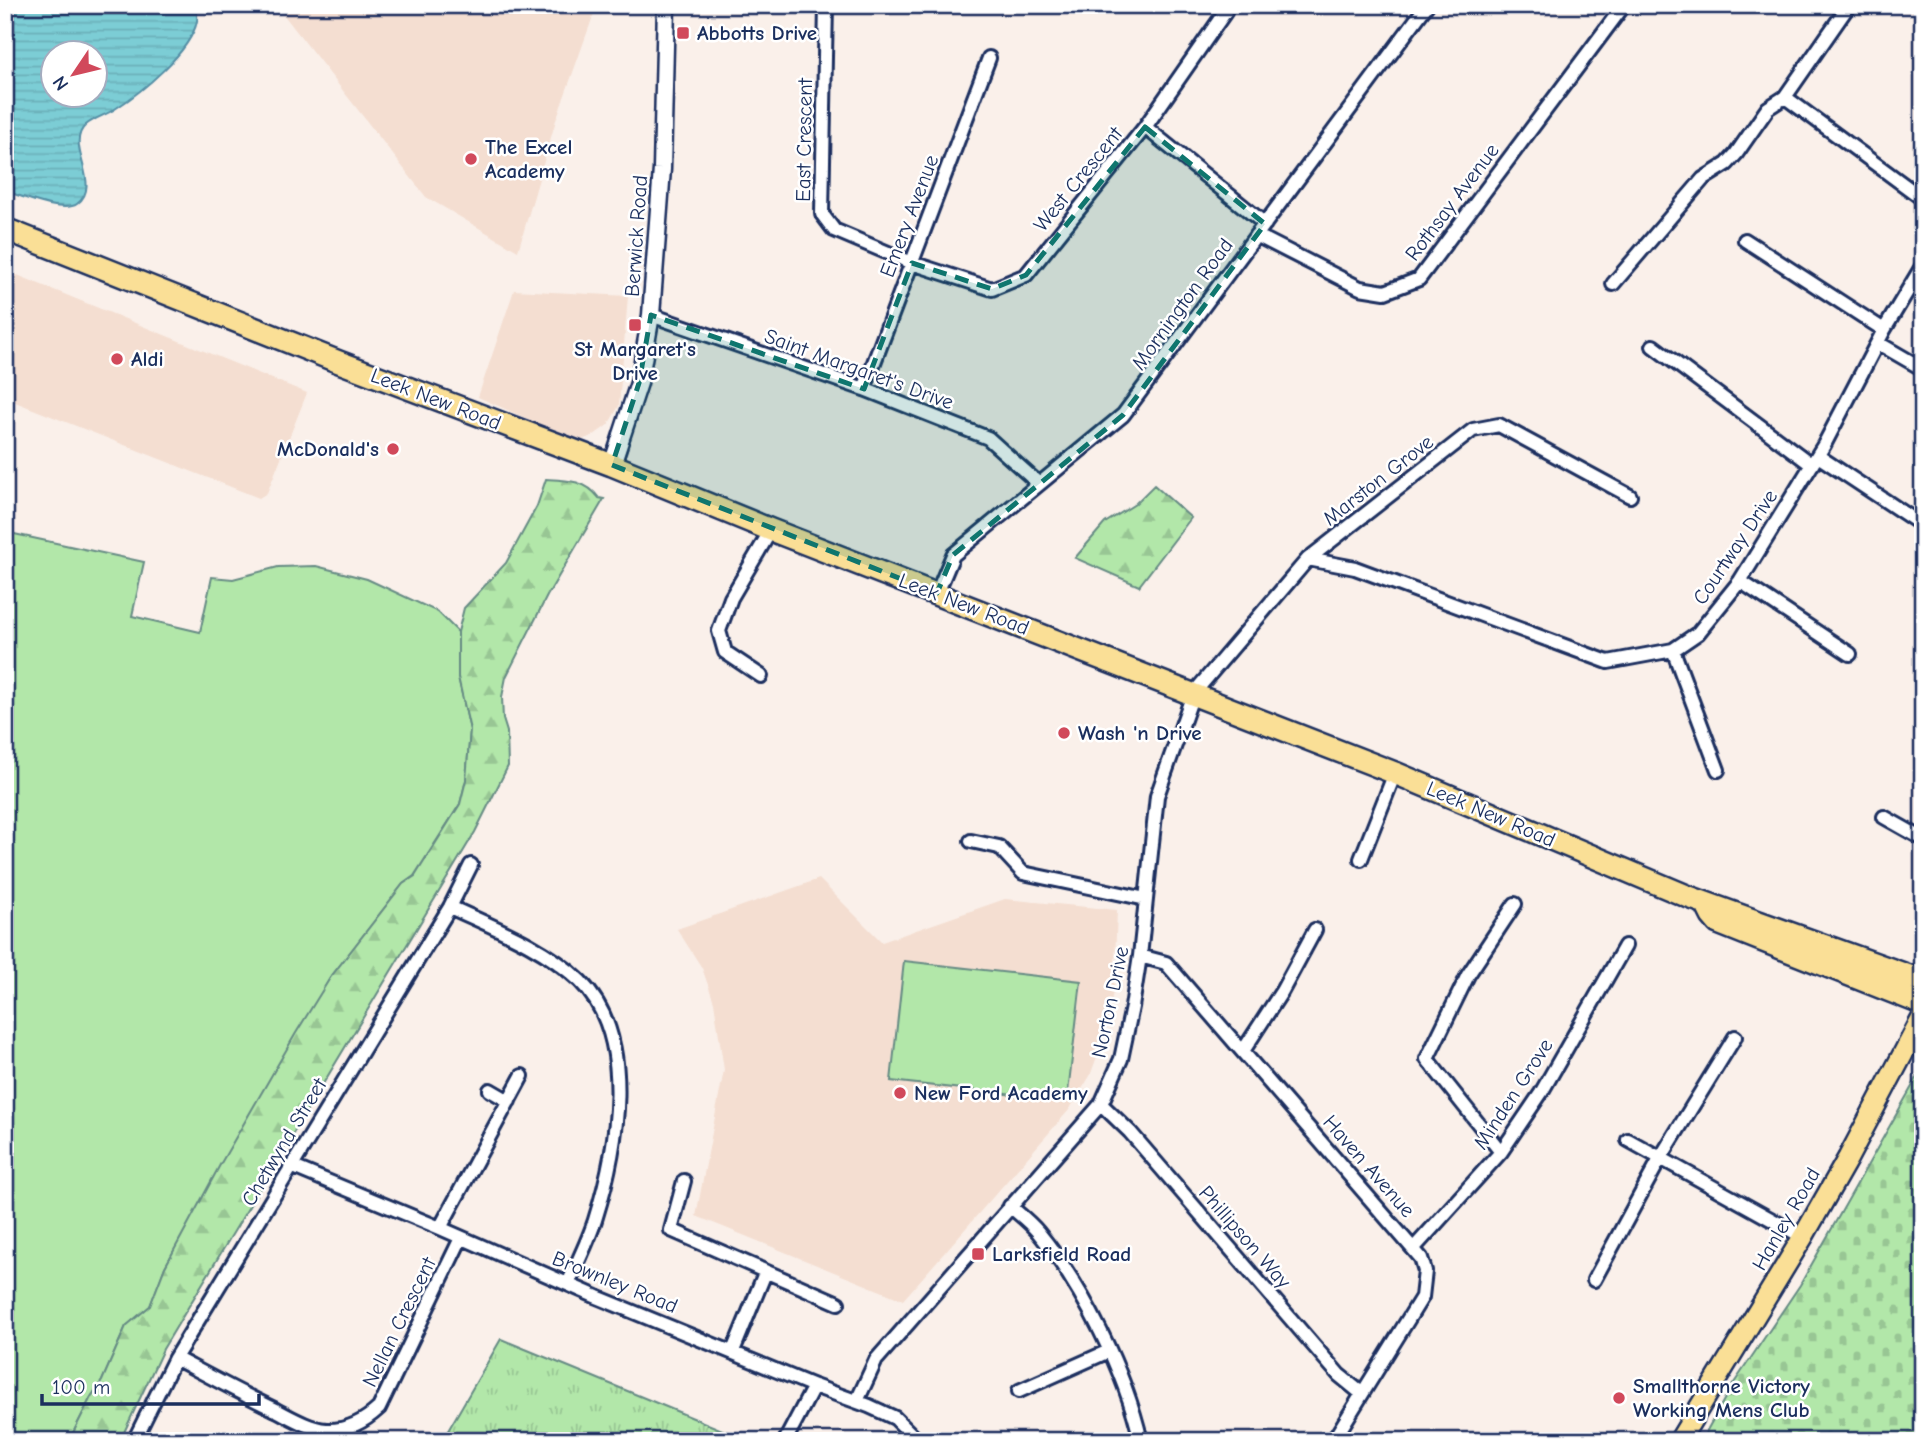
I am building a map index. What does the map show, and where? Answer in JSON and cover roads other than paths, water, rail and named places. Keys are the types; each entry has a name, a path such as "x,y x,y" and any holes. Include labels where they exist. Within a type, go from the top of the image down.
{"highway":[{"name":"Leek New Road","path":"5,229 351,367 612,465 771,530 1395,773 1704,902 1923,981"},
{"path":"1704,902 1718,923 1923,1004"}],"main road":[{"name":"Hanley Road","path":"1679,1441 1803,1237 1923,1016"}],"street":[{"name":"Berwick Road","path":"612,465 639,383 651,315 662,169 666,5"},
{"name":"East Crescent","path":"826,5 822,214 834,230 912,262"},
{"name":"West Crescent","path":"912,262 992,289 1026,275 1145,127 1225,12 1224,5"},
{"name":"Mornington Road","path":"937,593 953,555 1124,415 1427,5"},
{"name":"Rothsay Avenue","path":"1256,235 1360,288 1385,292 1419,279 1624,5"},
{"path":"1613,284 1703,179 1727,164 1768,108 1785,97 1849,5"},
{"name":"Emery Avenue","path":"864,389 989,58"},
{"path":"1785,97 1923,199"},
{"path":"1145,127 1265,224"},
{"path":"1745,240 1884,330"},
{"name":"Courtway Drive","path":"1308,559 1355,568 1608,662 1673,650 1698,633 1740,581 1815,460 1884,330 1923,265"},
{"name":"Saint Margaret's Drive","path":"651,315 864,389 988,438 1039,484"},
{"path":"1878,343 1923,369"},
{"path":"1653,346 1815,460 1919,523"},
{"name":"Marston Grove","path":"1193,694 1308,559 1473,430 1499,425 1630,496"},
{"path":"761,676 725,652 719,631 731,598 771,530"},
{"path":"1740,581 1850,654"},
{"path":"1673,650 1718,770"},
{"name":"Norton Drive","path":"857,1401 876,1360 1101,1104 1121,1059 1140,956 1157,796 1193,694"},
{"path":"1361,859 1395,773"},
{"path":"1884,817 1923,839"},
{"path":"971,841 999,847 1023,873 1146,899"},
{"name":"Chetwynd Street","path":"134,1441 175,1358 450,907 471,865"},
{"path":"1502,1152 1427,1059 1468,975 1515,904"},
{"path":"450,907 547,954 591,994 612,1036 618,1067 613,1142 595,1221 568,1284"},
{"path":"1243,1051 1282,991 1315,930"},
{"name":"Minden Grove","path":"1414,1248 1502,1152 1542,1091 1625,946"},
{"name":"Haven Avenue","path":"1140,956 1166,964 1421,1258 1425,1271 1422,1297 1333,1441"},
{"path":"1594,1280 1661,1157 1735,1037"},
{"path":"440,1228 522,1076"},
{"path":"490,1090 509,1101"},
{"name":"Phillipson Way","path":"1101,1104 1130,1132 1339,1375 1361,1393"},
{"path":"1628,1140 1803,1237"},
{"name":"Brownley Road","path":"291,1166 568,1284 814,1386 857,1401 895,1418 918,1441"},
{"path":"684,1181 671,1230 838,1303"},
{"path":"1010,1206 1037,1230 1085,1300 1132,1407 1141,1441"},
{"name":"Nellan Crescent","path":"175,1358 312,1428 337,1429 365,1421 379,1408 461,1238"},
{"path":"733,1351 765,1273"},
{"path":"1019,1391 1108,1351"},
{"path":"785,1441 814,1386"}],"water":[{"path":"5,5 196,5 197,19 193,33 175,58 138,93 86,125 80,133 80,154 87,186 84,196 71,207 52,206 5,191"}],"place":[{"name":"Abbotts Drive","path":"683,33"},
{"name":"The Excel Academy","path":"471,159"},
{"name":"St Margaret's Drive","path":"635,325"},
{"name":"Aldi","path":"117,359"},
{"name":"McDonald's","path":"393,449"},
{"name":"Wash 'n Drive","path":"1064,733"},
{"name":"New Ford Academy","path":"900,1093"},
{"name":"Larksfield Road","path":"978,1254"},
{"name":"Smallthorne Victory Working Mens Club","path":"1619,1398"}]}
